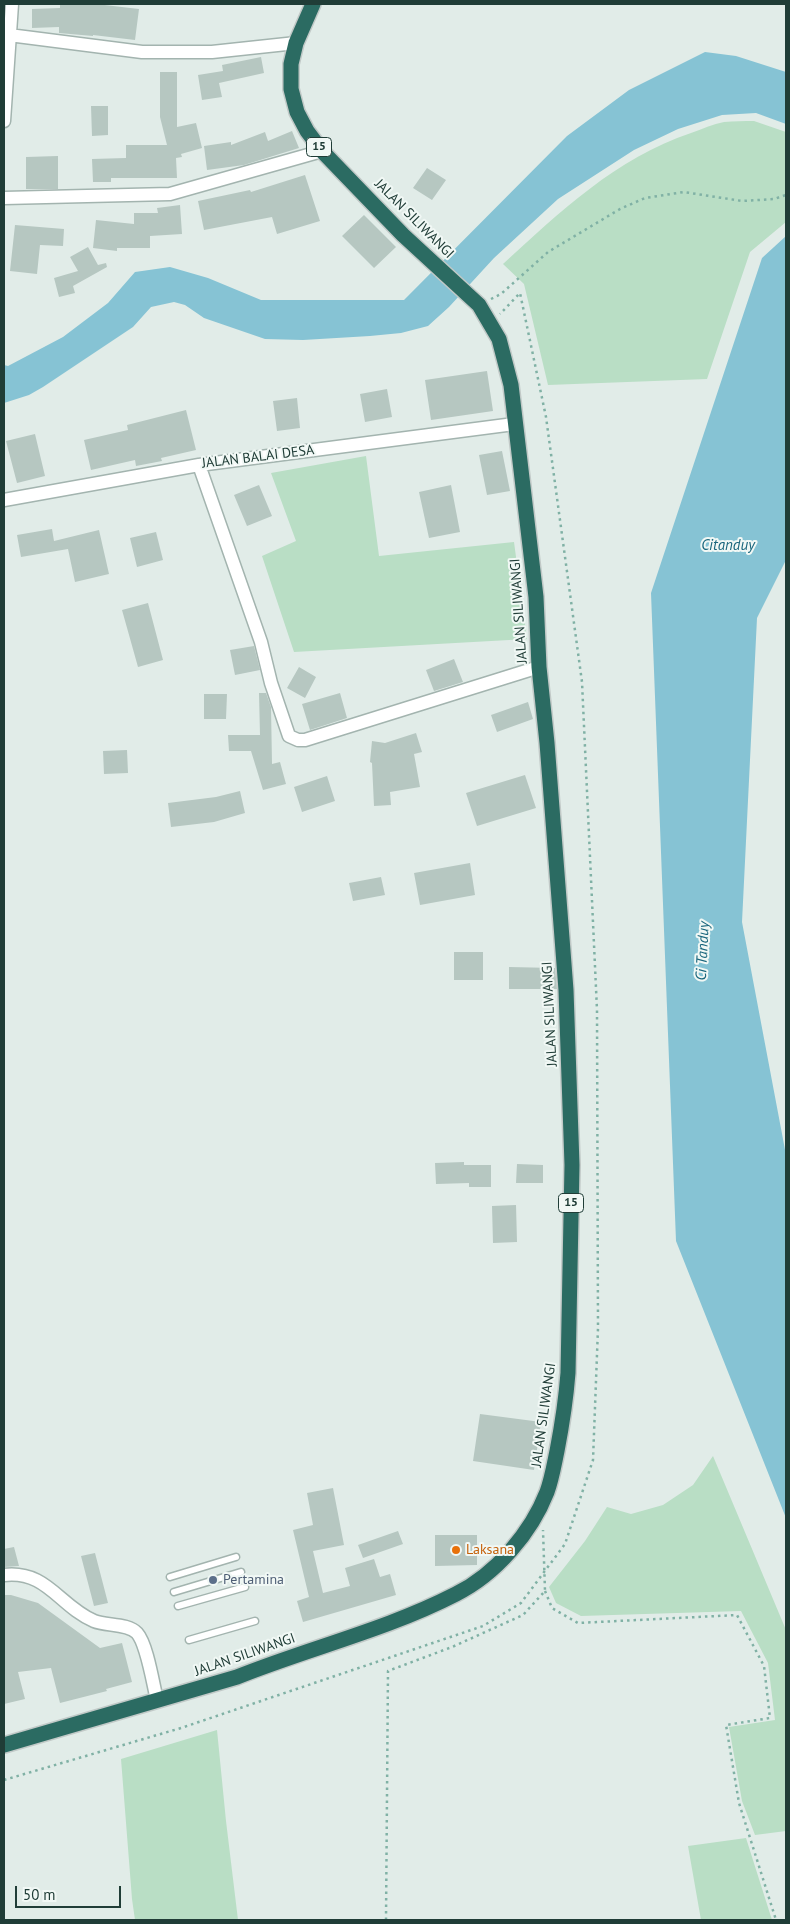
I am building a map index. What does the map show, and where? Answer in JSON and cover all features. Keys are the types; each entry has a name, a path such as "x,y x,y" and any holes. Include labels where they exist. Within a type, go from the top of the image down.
{"highway":[{"name":"JALAN SILIWANGI","path":"4,1745 228,1680 275,1662 379,1628 457,1594 493,1568 535,1518 552,1476 566,1397 572,1165 566,990 547,744 539,667 535,588 514,424 511,385 500,339 479,305 403,235 322,151 307,131 297,112 291,89 291,64 296,43 313,4"}],"street":[{"path":"4,121 12,4"},
{"path":"9,35 142,52 212,52 296,43"},
{"path":"4,198 170,194 322,151"},
{"name":"JALAN BALAI DESA","path":"4,500 199,465 514,424"},
{"path":"199,465 261,642 271,683 289,736 298,740 305,740 539,667"},
{"path":"4,1575 29,1576 46,1584 76,1610 95,1621 127,1628 136,1632 143,1642 157,1700"}],"lane":[{"path":"170,1577 236,1557"},
{"path":"174,1592 241,1572"},
{"path":"178,1606 245,1587"},
{"path":"188,1640 255,1621"}],"path":[{"path":"479,305 501,294 548,252 620,209 645,198 684,192 742,201 774,199 786,195"},
{"path":"4,1780 181,1728 483,1626 521,1603 565,1544 592,1460 598,1328 596,1000 582,682 546,417 520,293 491,324"},
{"path":"542,1504 545,1591 552,1608 578,1623 737,1615 764,1666 770,1718 726,1725 739,1802 776,1920"},
{"path":"386,1920 388,1671 452,1647 523,1615 545,1591"}],"green space":[{"path":"754,121 786,132 786,222 750,252 707,379 548,385 524,284 503,264 590,188 638,157 664,144 716,124"},
{"path":"366,456 379,556 514,542 527,639 294,652 262,556 296,541 271,473"},
{"path":"713,1456 786,1630 786,1831 755,1835 742,1801 729,1727 775,1720 768,1663 741,1611 581,1616 556,1603 549,1587 585,1541 607,1507 631,1514 663,1505 693,1485"},
{"path":"217,1730 238,1920 135,1920 121,1759"},
{"path":"746,1838 772,1920 701,1920 688,1846"}],"water":[{"path":"705,52 736,56 786,72 786,124 756,113 722,115 678,129 634,150 558,199 494,258 449,307 428,326 401,333 370,336 303,340 265,339 204,318 185,305 174,302 151,307 133,327 43,387 29,395 4,403 4,365 8,366 63,337 108,303 135,272 170,267 208,278 261,300 404,300 567,136 629,90"},
{"name":"Citanduy","path":"786,236 786,560 757,618 742,922 786,1155 786,1518 676,1241 651,593 762,258"}],"building":[{"path":"60,4 96,4 139,9 135,40 59,33 59,27 32,28 32,9 60,8"},
{"path":"261,57 264,73 219,83 222,97 202,100 198,75 223,71 222,65"},
{"path":"160,72 177,72 177,127 196,123 202,148 181,154 182,157 176,158 177,178 111,178 111,182 93,182 92,159 126,158 126,145 167,145 160,117"},
{"path":"91,106 108,106 108,135 92,136"},
{"path":"292,131 299,148 244,165 207,170 204,146 231,142 231,145 265,132 268,141"},
{"path":"58,156 58,189 26,189 26,157"},
{"path":"427,168 446,180 432,200 413,188"},
{"path":"305,175 320,221 277,234 272,217 204,230 198,201 250,190 251,192"},
{"path":"180,205 182,234 150,236 150,248 117,248 117,251 93,248 96,220 134,224 134,213 158,213 157,208"},
{"path":"364,215 396,247 374,268 342,236"},
{"path":"15,225 64,229 63,246 40,245 37,274 10,271"},
{"path":"88,247 98,265 106,263 107,267 73,286 75,293 59,297 54,278 78,271 70,257"},
{"path":"487,371 493,411 431,420 425,380"},
{"path":"387,389 392,417 365,422 360,394"},
{"path":"297,398 300,428 277,431 273,401"},
{"path":"186,410 196,450 161,458 162,461 136,466 135,460 91,470 84,440 128,430 127,425"},
{"path":"35,434 45,476 17,483 6,441"},
{"path":"502,451 510,491 487,495 479,455"},
{"path":"259,485 272,516 247,526 234,495"},
{"path":"451,485 460,532 429,538 419,492"},
{"path":"52,529 54,541 99,530 109,574 75,582 68,549 21,557 17,535"},
{"path":"156,532 163,560 137,567 130,538"},
{"path":"148,603 163,660 138,667 122,610"},
{"path":"254,646 260,670 235,675 230,650"},
{"path":"454,659 463,682 434,691 426,670"},
{"path":"299,667 316,677 305,698 287,688"},
{"path":"259,693 266,693 271,707 272,764 280,762 286,784 263,790 251,751 229,751 228,735 260,735"},
{"path":"340,693 347,718 310,730 302,704"},
{"path":"204,694 227,694 226,719 204,719"},
{"path":"528,702 533,719 497,732 491,715"},
{"path":"416,733 422,752 414,754 420,787 390,792 391,805 374,806 372,763 370,762 372,741 385,743"},
{"path":"127,750 128,773 104,774 103,751"},
{"path":"525,775 536,808 477,826 466,793"},
{"path":"327,776 335,801 302,812 294,787"},
{"path":"240,791 245,813 214,822 171,827 168,803 216,797"},
{"path":"470,863 475,895 420,905 414,873"},
{"path":"381,877 385,895 353,901 349,883"},
{"path":"454,952 483,952 483,980 454,980"},
{"path":"509,967 555,968 557,989 509,989"},
{"path":"464,1162 464,1165 491,1165 491,1187 469,1187 469,1183 436,1184 435,1163"},
{"path":"517,1164 543,1165 543,1183 516,1183"},
{"path":"516,1205 517,1242 493,1243 492,1206"},
{"path":"480,1414 541,1422 534,1470 473,1461"},
{"path":"333,1488 344,1545 313,1551 323,1593 350,1586 345,1568 374,1559 380,1577 390,1574 396,1595 303,1622 297,1601 309,1597 293,1530 313,1525 307,1493"},
{"path":"398,1531 403,1544 363,1558 358,1545"},
{"name":"Laksana","path":"435,1535 477,1535 477,1565 435,1566"},
{"path":"14,1547 19,1566 4,1567 4,1549"},
{"path":"95,1553 108,1603 94,1606 81,1556"},
{"path":"4,1595 11,1595 38,1603 100,1648 122,1643 132,1682 106,1689 107,1691 60,1703 51,1668 18,1672 25,1699 4,1704"}],"place":[{"name":"Laksana","path":"456,1550"},
{"name":"Pertamina","path":"213,1580"}],"water label":[{"name":"Ci Tanduy","path":"703,951"}]}
